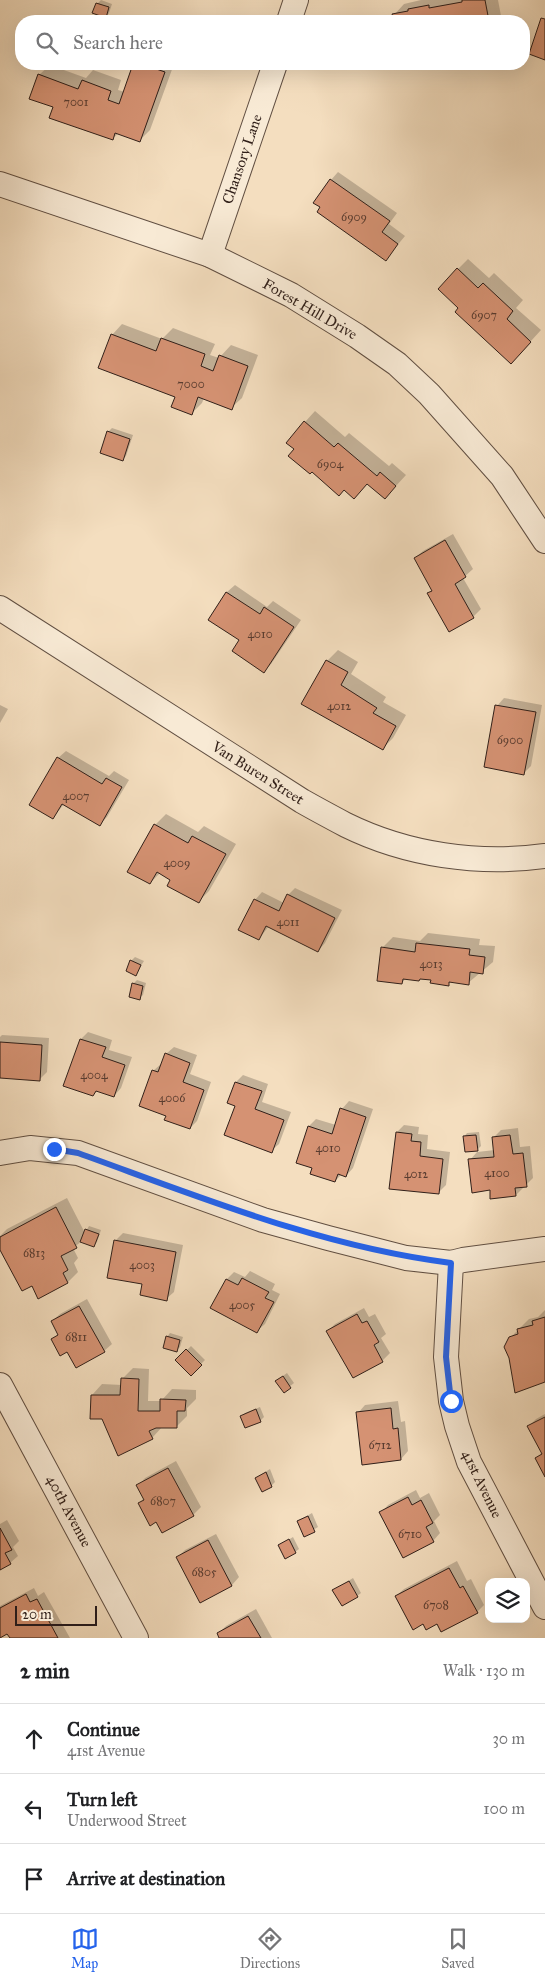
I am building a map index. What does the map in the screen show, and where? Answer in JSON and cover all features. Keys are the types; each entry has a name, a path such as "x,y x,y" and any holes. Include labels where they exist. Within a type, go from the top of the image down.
{"street":[{"path":"291,15 296,0"},
{"name":"Chansory Lane","path":"210,255 273,70"},
{"name":"Forest Hill Drive","path":"0,184 210,255 291,294 357,336 397,364 429,394 502,476 545,541"},
{"name":"Van Buren Street","path":"0,608 302,801 347,826 383,840 434,854 466,858 504,859 545,856"},
{"path":"0,1153 30,1148 78,1153 263,1220 406,1258 451,1263 545,1249"},
{"name":"41st Avenue","path":"451,1263 446,1357 451,1401 457,1426 469,1462 545,1607"},
{"name":"40th Avenue","path":"0,1385 136,1638"}],"building":[{"path":"462,0 485,0 488,15 392,14 429,5 429,8 462,2"},
{"path":"96,3 109,7 107,15 92,13"},
{"path":"541,18 545,19 545,60 530,54"},
{"path":"131,70 159,70 165,72 140,142 115,133 113,140 49,118 53,107 29,99 38,74 78,89 82,80 111,91 108,100 119,104"},
{"path":"330,179 390,221 382,232 398,244 386,261 317,212 320,207 313,203"},
{"path":"457,268 478,288 483,283 513,311 507,319 531,342 511,364 455,312 458,308 438,289"},
{"path":"111,334 156,351 161,338 205,354 201,366 213,371 219,355 248,366 232,410 198,397 192,415 171,407 175,397 98,368"},
{"path":"304,421 334,447 338,443 377,476 380,472 396,486 385,499 367,484 354,499 344,490 339,496 312,472 310,474 288,456 294,449 286,443"},
{"path":"107,431 130,439 123,461 100,453"},
{"path":"445,540 466,577 455,584 474,618 449,632 427,593 432,591 414,558"},
{"path":"226,592 260,614 264,607 294,627 264,673 232,651 239,640 208,620"},
{"path":"326,660 348,672 341,685 377,708 373,713 396,726 383,750 301,704"},
{"path":"495,705 536,712 524,775 484,767"},
{"path":"57,757 102,784 106,778 122,787 100,826 62,804 53,819 29,805"},
{"path":"154,824 188,843 192,836 226,854 199,903 167,886 170,880 157,872 150,884 127,872"},
{"path":"287,894 335,918 318,952 266,926 259,940 238,930 254,899 279,911"},
{"path":"416,943 470,949 469,955 485,957 483,974 470,972 469,985 449,982 449,986 430,983 431,980 420,979 419,981 403,979 402,984 377,981 381,947 415,952"},
{"path":"130,960 141,965 136,976 126,971"},
{"path":"132,983 143,986 140,1000 129,997"},
{"path":"80,1039 106,1047 102,1057 125,1065 114,1097 96,1091 93,1096 63,1086"},
{"path":"0,1042 42,1045 40,1081 0,1078"},
{"path":"165,1053 190,1063 183,1082 204,1090 190,1129 164,1120 166,1116 139,1106 152,1070 158,1072"},
{"path":"235,1082 262,1091 255,1109 284,1120 272,1153 224,1135 235,1106 227,1103"},
{"path":"340,1108 366,1117 346,1177 338,1174 335,1182 310,1174 312,1168 296,1163 308,1126 332,1134"},
{"path":"396,1132 412,1134 411,1141 421,1142 420,1156 443,1159 439,1194 389,1189"},
{"path":"476,1135 478,1151 465,1152 463,1136"},
{"path":"510,1135 513,1154 523,1153 527,1187 515,1188 516,1196 490,1199 490,1190 472,1193 468,1159 494,1157 492,1137"},
{"path":"56,1207 77,1248 61,1256 68,1270 63,1273 68,1283 38,1299 32,1286 22,1291 0,1250 0,1237"},
{"path":"85,1229 99,1234 94,1247 80,1242"},
{"path":"114,1240 176,1252 167,1301 140,1295 142,1284 107,1278"},
{"path":"242,1278 269,1292 265,1298 274,1302 257,1333 210,1308 226,1279 238,1285"},
{"path":"79,1306 105,1352 76,1368 67,1352 60,1356 51,1339 58,1335 51,1321"},
{"path":"357,1314 362,1323 367,1321 379,1342 374,1345 383,1362 353,1378 326,1331"},
{"path":"545,1317 545,1382 515,1393 509,1358 504,1347 509,1337 518,1334 517,1329 533,1325 532,1321"},
{"path":"166,1336 180,1340 177,1352 163,1348"},
{"path":"186,1349 202,1365 191,1376 175,1360"},
{"path":"283,1376 291,1388 284,1393 275,1381"},
{"path":"121,1378 139,1379 138,1411 160,1411 160,1399 186,1400 185,1411 177,1411 177,1428 156,1428 149,1431 153,1439 118,1456 102,1419 90,1419 91,1395 120,1395"},
{"path":"391,1408 393,1429 398,1428 401,1460 362,1465 356,1412"},
{"path":"256,1409 261,1422 245,1428 240,1416"},
{"path":"545,1417 545,1477 535,1458 542,1454 527,1426"},
{"path":"168,1468 194,1516 162,1533 156,1522 150,1526 138,1503 144,1500 136,1485"},
{"path":"266,1472 272,1487 262,1492 255,1478"},
{"path":"408,1497 412,1505 421,1500 433,1523 426,1527 434,1542 403,1558 379,1512"},
{"path":"308,1516 315,1532 304,1537 297,1521"},
{"path":"0,1528 12,1550 5,1553 11,1564 0,1570"},
{"path":"289,1539 296,1553 285,1559 278,1545"},
{"path":"208,1540 232,1586 200,1603 176,1557"},
{"path":"449,1568 460,1588 463,1586 478,1613 441,1632 437,1624 426,1630 423,1624 413,1630 395,1596"},
{"path":"349,1581 358,1597 342,1606 332,1590"},
{"path":"26,1594 30,1602 37,1599 58,1638 10,1638 7,1634 0,1638 0,1608"},
{"path":"248,1616 261,1638 219,1638 217,1633"}],"route":[{"path":"54,1149 78,1153 263,1220 406,1258 451,1263 446,1357 451,1401"}]}
